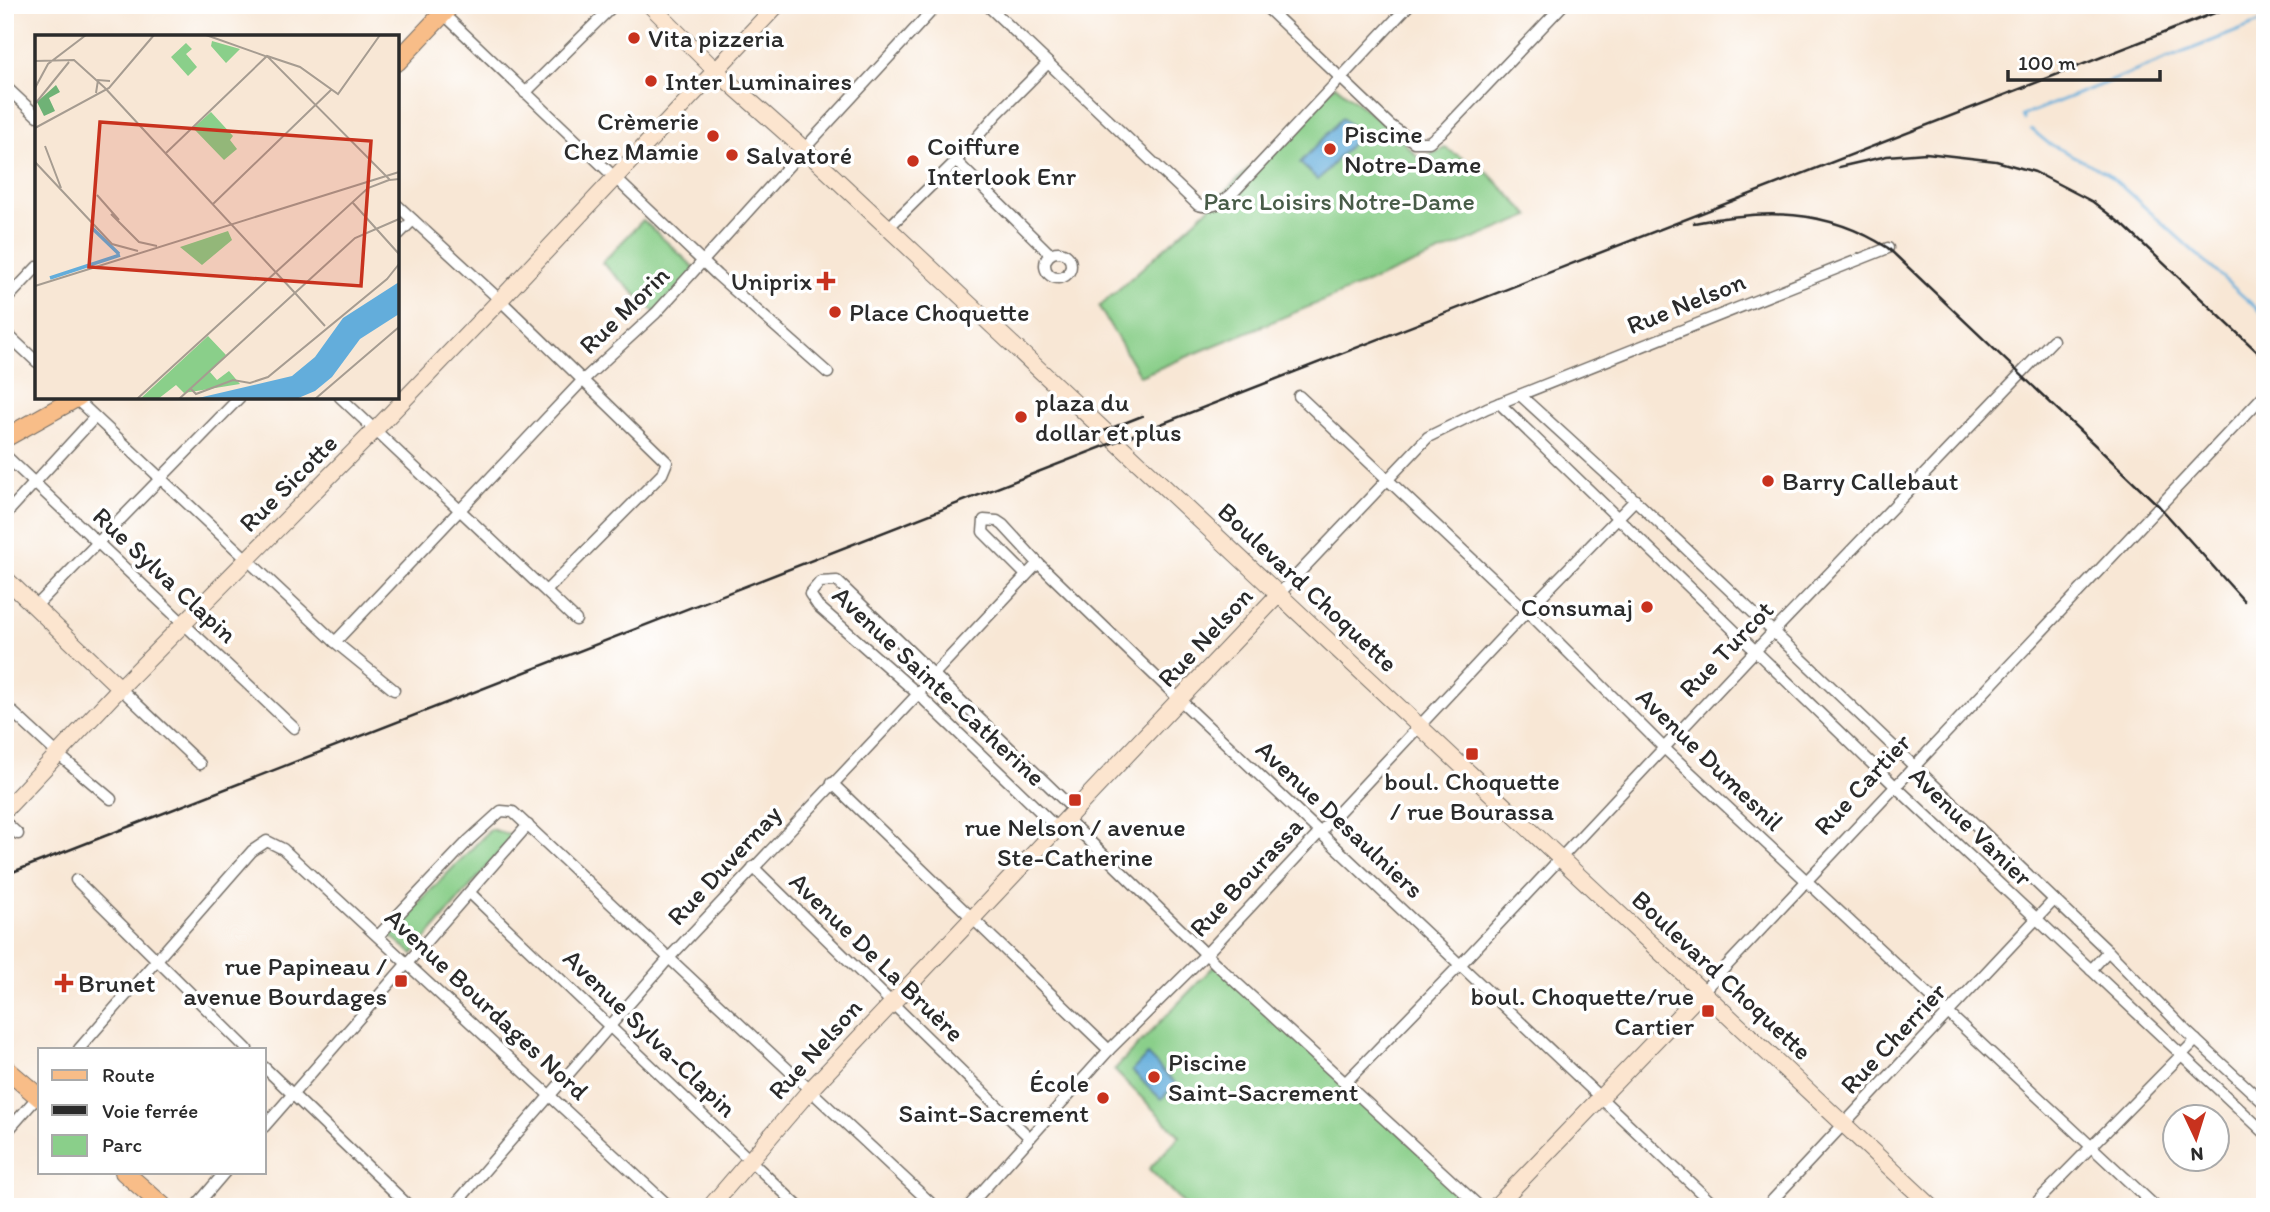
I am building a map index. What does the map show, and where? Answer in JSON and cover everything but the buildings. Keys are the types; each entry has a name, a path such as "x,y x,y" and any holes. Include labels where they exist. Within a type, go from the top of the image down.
{"main road":[{"path":"399,60 442,8"},
{"path":"5,438 74,399"},
{"path":"5,1068 38,1095"},
{"path":"126,1174 164,1207"}],"street":[{"path":"525,93 614,5"},
{"name":"Boulevard Choquette","path":"650,5 715,70 804,149 1932,1207"},
{"name":"Rue Sicotte","path":"5,810 183,623 500,300 777,5"},
{"name":"Rue Morin","path":"335,642 582,381 656,313 704,263 804,149 937,5"},
{"path":"987,5 1198,205 1218,205 1231,195 1409,5"},
{"path":"1264,5 1390,125 1414,142 1429,142 1444,131 1563,5"},
{"path":"442,8 525,93 704,263 828,373"},
{"path":"888,228 957,161 997,114 1048,63"},
{"path":"5,86 35,114"},
{"path":"957,161 1050,254"},
{"path":"399,207 667,461 662,474 546,591"},
{"path":"399,234 413,220"},
{"name":"Rue Nelson","path":"710,1207 810,1090 891,1003 1428,438 1499,403 1888,248"},
{"path":"5,300 35,269"},
{"path":"5,332 35,360"},
{"name":"Rue Turcot","path":"1346,1082 2053,340"},
{"name":"Rue Cartier","path":"1495,1207 1703,991 1894,785 2265,394"},
{"name":"Avenue Vanier","path":"1520,395 1635,500 2108,951 2261,1101"},
{"name":"Avenue Dumesnil","path":"1299,396 1527,611 1664,748 2156,1207"},
{"path":"77,399 335,642 394,690"},
{"path":"35,607 238,399"},
{"path":"342,399 576,620"},
{"name":"Avenue Vanier","path":"1499,403 1894,785 2265,1133"},
{"path":"5,515 95,417"},
{"name":"Rue Sylva Clapin","path":"5,455 294,728"},
{"path":"1576,480 1593,462"},
{"name":"Rue Bourassa","path":"968,1207 1109,1050 1206,953 1635,500"},
{"name":"Avenue Desaulniers","path":"1026,575 984,532 985,520 997,521 1003,525 1038,563 1179,699 1716,1207"},
{"name":"Rue Duvernay","path":"453,1207 669,958 1038,563"},
{"path":"5,578 200,764"},
{"name":"Avenue Sainte-Catherine","path":"1066,819 934,674 837,581 820,582 810,594 818,606 1066,819 1480,1207"},
{"path":"5,705 111,799"},
{"path":"832,783 1109,1050"},
{"path":"378,936 469,840 501,811 513,812 935,1207"},
{"path":"5,822 18,834"},
{"path":"266,1125 528,825"},
{"name":"Avenue Bourdages Nord","path":"157,958 252,851 267,841 283,849 670,1207"},
{"name":"Avenue De La Bruère","path":"753,867 1030,1138"},
{"path":"76,880 246,1048"},
{"name":"Avenue Sylva-Clapin","path":"470,893 799,1207"},
{"name":"Rue Cherrier","path":"1766,1207 2054,900"},
{"path":"2091,970 2108,951"},
{"path":"80,1048 157,958"},
{"path":"2032,1207 2196,1040"},
{"path":"266,1069 410,1207"},
{"path":"5,1134 38,1097"},
{"path":"2241,1110 2261,1101"},
{"path":"195,1207 223,1174"}],"green space":[{"name":"Parc Loisirs Notre-Dame","path":"1335,85 1389,128 1420,159 1445,148 1487,172 1530,216 1140,376 1099,307 1200,216"},
{"path":"643,220 697,270 656,313 602,263"},
{"path":"491,829 513,836 413,954 388,934"},
{"path":"1216,964 1480,1207 1187,1207 1149,1169 1180,1136 1114,1070"}],"water":[{"name":"Piscine Notre-Dame","path":"1342,118 1360,134 1318,180 1300,163"},
{"name":"Piscine Saint-Sacrement","path":"1147,1055 1176,1084 1161,1099 1132,1071"}],"waterway":[{"path":"2024,120 2022,116 2265,20"},
{"path":"2031,129 2048,143 2107,173 2265,316"}],"railway":[{"path":"5,875 2235,5"},
{"path":"1839,167 1887,156 1926,153 1996,161 2035,172 2093,202 2124,226 2265,359"},
{"path":"1694,223 1745,215 1794,215 1841,225 1888,248 2159,506 2244,601"},
{"path":"1074,443 1142,416"}],"place":[{"name":"Vita pizzeria","path":"634,38"},
{"name":"Inter Luminaires","path":"651,81"},
{"name":"Crèmerie Chez Mamie","path":"713,136"},
{"name":"Piscine Notre-Dame","path":"1330,149"},
{"name":"Salvatoré","path":"732,155"},
{"name":"Coiffure Interlook Enr","path":"913,161"},
{"name":"Uniprix","path":"826,281"},
{"name":"Place Choquette","path":"835,312"},
{"name":"plaza du dollar et plus","path":"1021,417"},
{"name":"Barry Callebaut","path":"1768,481"},
{"name":"Consumaj","path":"1647,607"},
{"name":"boul. Choquette / rue Bourassa","path":"1472,754"},
{"name":"rue Nelson / avenue Ste-Catherine","path":"1075,800"},
{"name":"rue Papineau / avenue Bourdages","path":"401,981"},
{"name":"Brunet","path":"64,983"},
{"name":"boul. Choquette/rue Cartier","path":"1708,1011"},
{"name":"Piscine Saint-Sacrement","path":"1154,1077"},
{"name":"École Saint-Sacrement","path":"1103,1098"}]}
